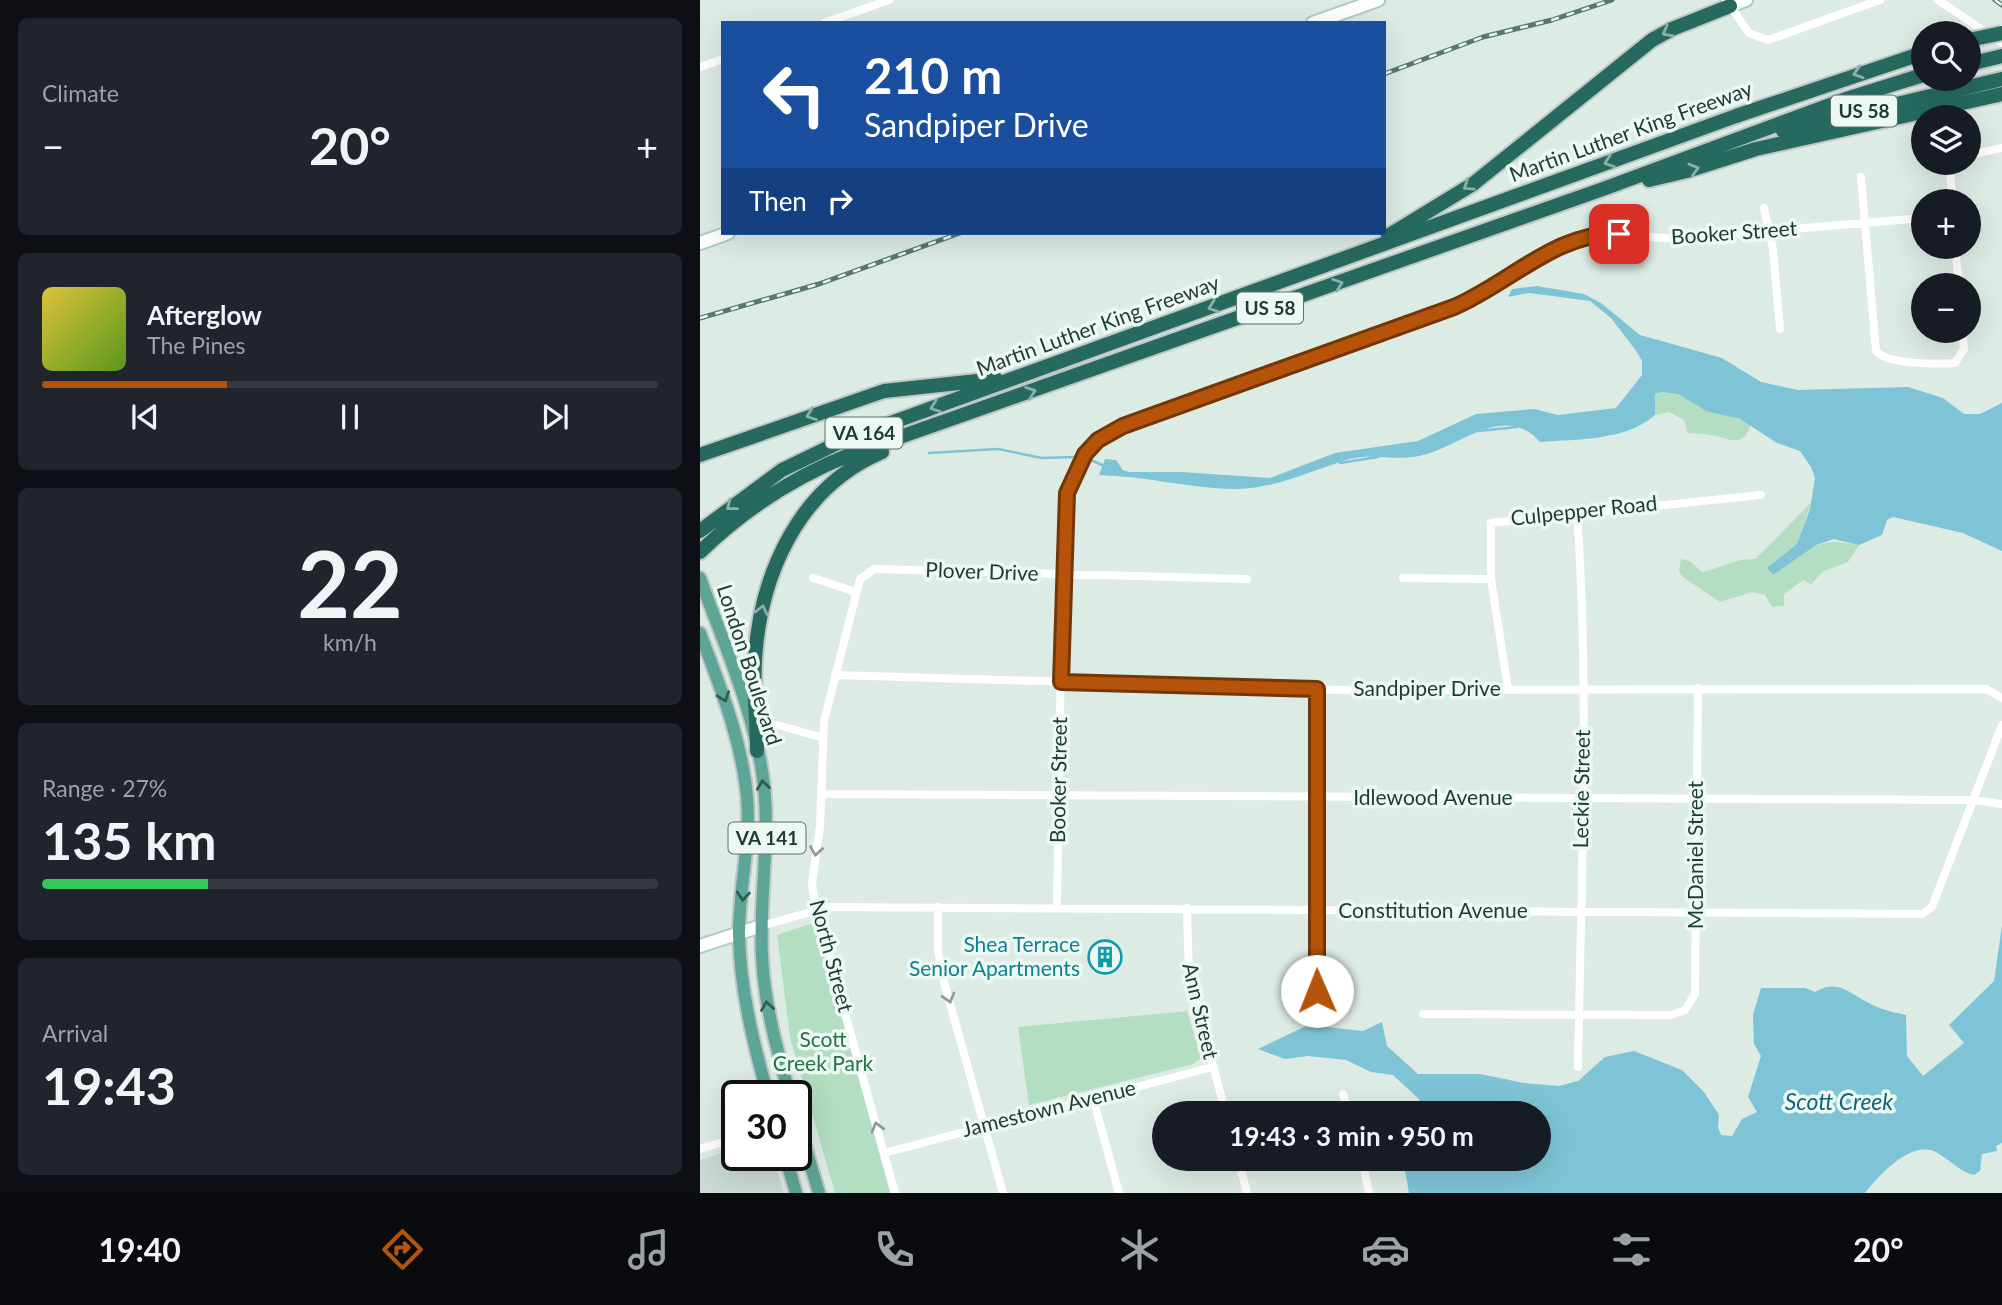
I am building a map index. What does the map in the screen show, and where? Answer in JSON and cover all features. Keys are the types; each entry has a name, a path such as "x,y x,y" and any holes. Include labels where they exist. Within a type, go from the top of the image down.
{"highway":[{"path":"1346,258 1416,220 1473,184 1653,40 1729,3"},
{"path":"1981,37 2002,33"},
{"path":"1981,61 2002,56"},
{"name":"Martin Luther King Freeway","path":"700,531 757,487 813,454 1735,116 1911,57"},
{"path":"1726,142 1911,79"},
{"name":"US 58","path":"1726,142 2002,79"},
{"path":"1604,190 1687,171 1756,149 2002,94"},
{"name":"Martin Luther King Freeway","path":"700,552 752,508 800,478 849,455 1604,190 1726,142"},
{"name":"US 58","path":"700,456 884,391 998,379 1045,367"},
{"path":"758,751 755,688 757,636 768,585 788,536 803,514 848,470 966,415"}],"main road":[{"name":"London Boulevard","path":"700,578 739,685 758,751 764,784 767,845 761,926 769,1016 786,1080"},
{"name":"London Boulevard","path":"700,633 736,733 747,797 748,826 739,933 749,1024 764,1080"},
{"path":"812,1169 819,1193"},
{"path":"790,1171 796,1193"}],"street":[{"path":"830,21 888,0"},
{"path":"1319,21 1378,0"},
{"path":"1746,0 1729,3 1749,33 1768,40 1880,0"},
{"path":"1938,0 2002,43"},
{"path":"700,67 721,60"},
{"path":"1981,152 2002,148"},
{"path":"1861,177 1876,351 1884,357 1955,363 1962,356 1962,343"},
{"path":"1764,208 1771,232 1780,329"},
{"name":"Booker Street","path":"1057,907 1063,531 1070,482 1085,454 1098,440 1123,426 1437,314 1491,290 1575,239 1605,233 1676,239 1911,219"},
{"path":"700,243 722,235"},
{"name":"Culpepper Road","path":"1507,689 1491,579 1491,523 1761,495"},
{"name":"Leckie Street","path":"1577,512 1583,597 1578,1067"},
{"name":"Plover Drive","path":"856,592 862,576 874,569 1247,579"},
{"path":"813,578 856,592"},
{"path":"1403,578 1491,579"},
{"name":"North Street","path":"856,592 835,675 823,738 822,793 813,868 816,909 895,1193"},
{"name":"Sandpiper Drive","path":"835,675 1317,689 1978,689 1993,691 2002,698"},
{"name":"McDaniel Street","path":"1579,1015 1679,1014 1689,1007 1695,994 1698,688"},
{"path":"1317,689 1317,991"},
{"path":"778,725 823,738"},
{"name":"Constitution Avenue","path":"700,946 816,909 1057,907 1695,913 1928,911 2002,725"},
{"name":"Idlewood Avenue","path":"822,793 1973,800 2002,804"},
{"path":"938,907 938,951 1003,1193"},
{"name":"Ann Street","path":"1186,908 1186,962 1223,1101"},
{"path":"1423,1014 1579,1015"},
{"name":"Jamestown Avenue","path":"884,1153 1213,1067"},
{"path":"1343,1094 1345,1101"},
{"path":"1093,1098 1119,1193"},
{"path":"700,1149 721,1143"},
{"path":"1241,1171 1247,1193"},
{"path":"1365,1171 1369,1193"}],"shaded area":[{"path":"721,1153 721,1171 777,1171 784,1193 700,1193 700,1160"}],"green space":[{"path":"1655,394 1678,394 1706,411 1722,413 1751,424 1748,432 1740,440 1688,433 1684,420 1669,412 1655,415"},
{"path":"1811,503 1797,545 1768,568 1773,575 1793,558 1812,547 1833,542 1859,545 1848,562 1824,571 1811,584 1803,580 1784,594 1784,606 1772,607 1765,595 1752,592 1720,602 1683,577 1679,571 1681,559 1690,561 1702,572 1755,559"},
{"name":"Scott Creek Park","path":"816,924 890,1193 835,1193 812,1113 812,1080 802,1080 790,1037 777,935"},
{"path":"1187,1011 1201,1058 1193,1064 1029,1105 1018,1027"}],"water":[{"path":"1537,286 1584,294 1601,303 1640,335 1722,358 1761,382 1798,390 1908,387 1943,398 1964,414 1980,414 2002,403 2002,551 1963,533 1893,517 1887,520 1882,535 1859,545 1834,539 1816,545 1773,575 1767,568 1797,544 1810,509 1815,478 1811,467 1800,451 1777,443 1740,419 1706,411 1678,394 1661,392 1655,394 1655,415 1643,424 1600,437 1540,442 1526,431 1512,426 1496,426 1419,456 1358,457 1281,482 1252,488 1220,488 1099,475 1105,459 1116,460 1123,470 1129,472 1181,472 1270,478 1335,453 1418,441 1476,414 1534,409 1558,415 1616,408 1642,375 1642,361 1637,352 1611,318 1590,301 1529,293 1508,297 1512,289"},
{"name":"Scott Creek","path":"2002,926 2002,1143 1996,1146 1997,1151 1982,1154 1980,1171 1974,1175 1936,1152 1916,1151 1897,1161 1865,1193 1409,1193 1405,1171 1551,1171 1551,1101 1419,1101 1393,1075 1371,1072 1346,1060 1308,1056 1285,1059 1258,1049 1308,1025 1363,1031 1382,1022 1387,1046 1418,1074 1480,1074 1524,1083 1559,1086 1578,1081 1605,1057 1634,1051 1682,1070 1704,1092 1719,1115 1718,1127 1721,1135 1732,1136 1742,1119 1757,1112 1748,1097 1761,1056 1754,1044 1753,1015 1761,988 1805,988 1815,992 1823,988 1842,988 1876,1007 1906,1015 1907,1056 1923,1076 1964,1043 1949,1025 1994,981"}],"waterway":[{"path":"1478,431 1517,427"},
{"path":"929,453 998,449 1042,458 1074,457"},
{"path":"1340,463 1378,457"},
{"path":"1091,460 1104,466"}],"railway":[{"path":"1386,73 1483,37 1552,20 1612,0"},
{"path":"1995,0 2002,5"},
{"path":"700,318 819,284 954,235"}],"place":[{"name":"Shea Terrace Senior Apartments","path":"1105,957"}],"route":[{"path":"1317,991 1317,689 1061,682 1063,531 1070,482 1085,454 1098,440 1123,426 1411,324 1471,300 1562,244 1592,235 1619,234"}]}
